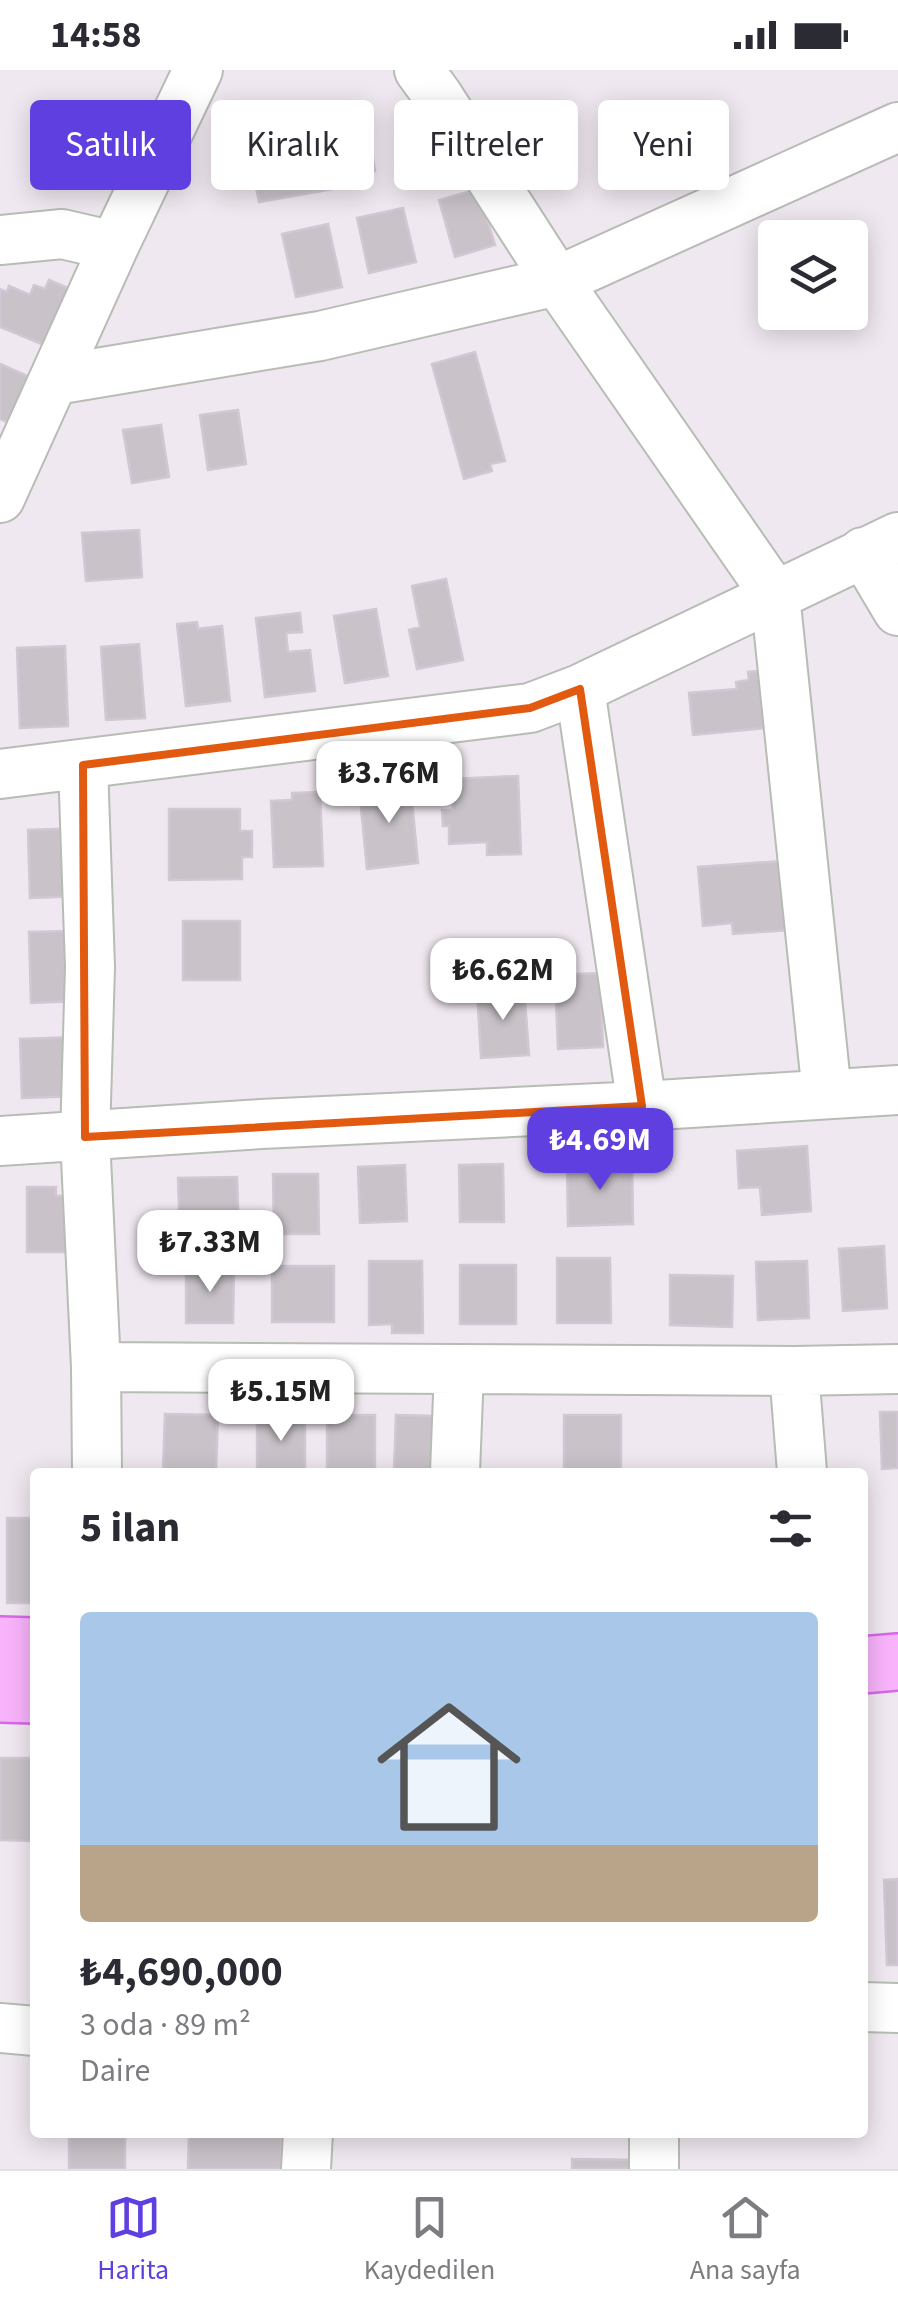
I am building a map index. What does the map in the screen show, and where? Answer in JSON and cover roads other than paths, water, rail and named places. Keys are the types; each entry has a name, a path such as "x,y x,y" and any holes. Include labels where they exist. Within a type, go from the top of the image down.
{"main road":[{"path":"0,1646 30,1646"},
{"path":"868,1665 898,1662"},
{"path":"0,1694 30,1695"},
{"path":"868,1700 898,1700"}],"street":[{"path":"0,498 198,70"},
{"path":"419,70 556,282 776,595 827,1094"},
{"path":"54,380 320,336 556,282 898,127"},
{"path":"0,240 62,234 114,246"},
{"path":"0,774 530,708 580,690 881,545 898,611"},
{"path":"580,690 642,1106"},
{"path":"84,765 90,967 85,1137 97,1468"},
{"path":"0,1142 898,1090"},
{"path":"96,1367 898,1369"},
{"path":"455,1468 458,1370"},
{"path":"794,1371 802,1468"},
{"path":"868,2007 898,2008"},
{"path":"0,2028 30,2030"},
{"path":"306,2169 308,2138"},
{"path":"654,2138 654,2169"}]}
